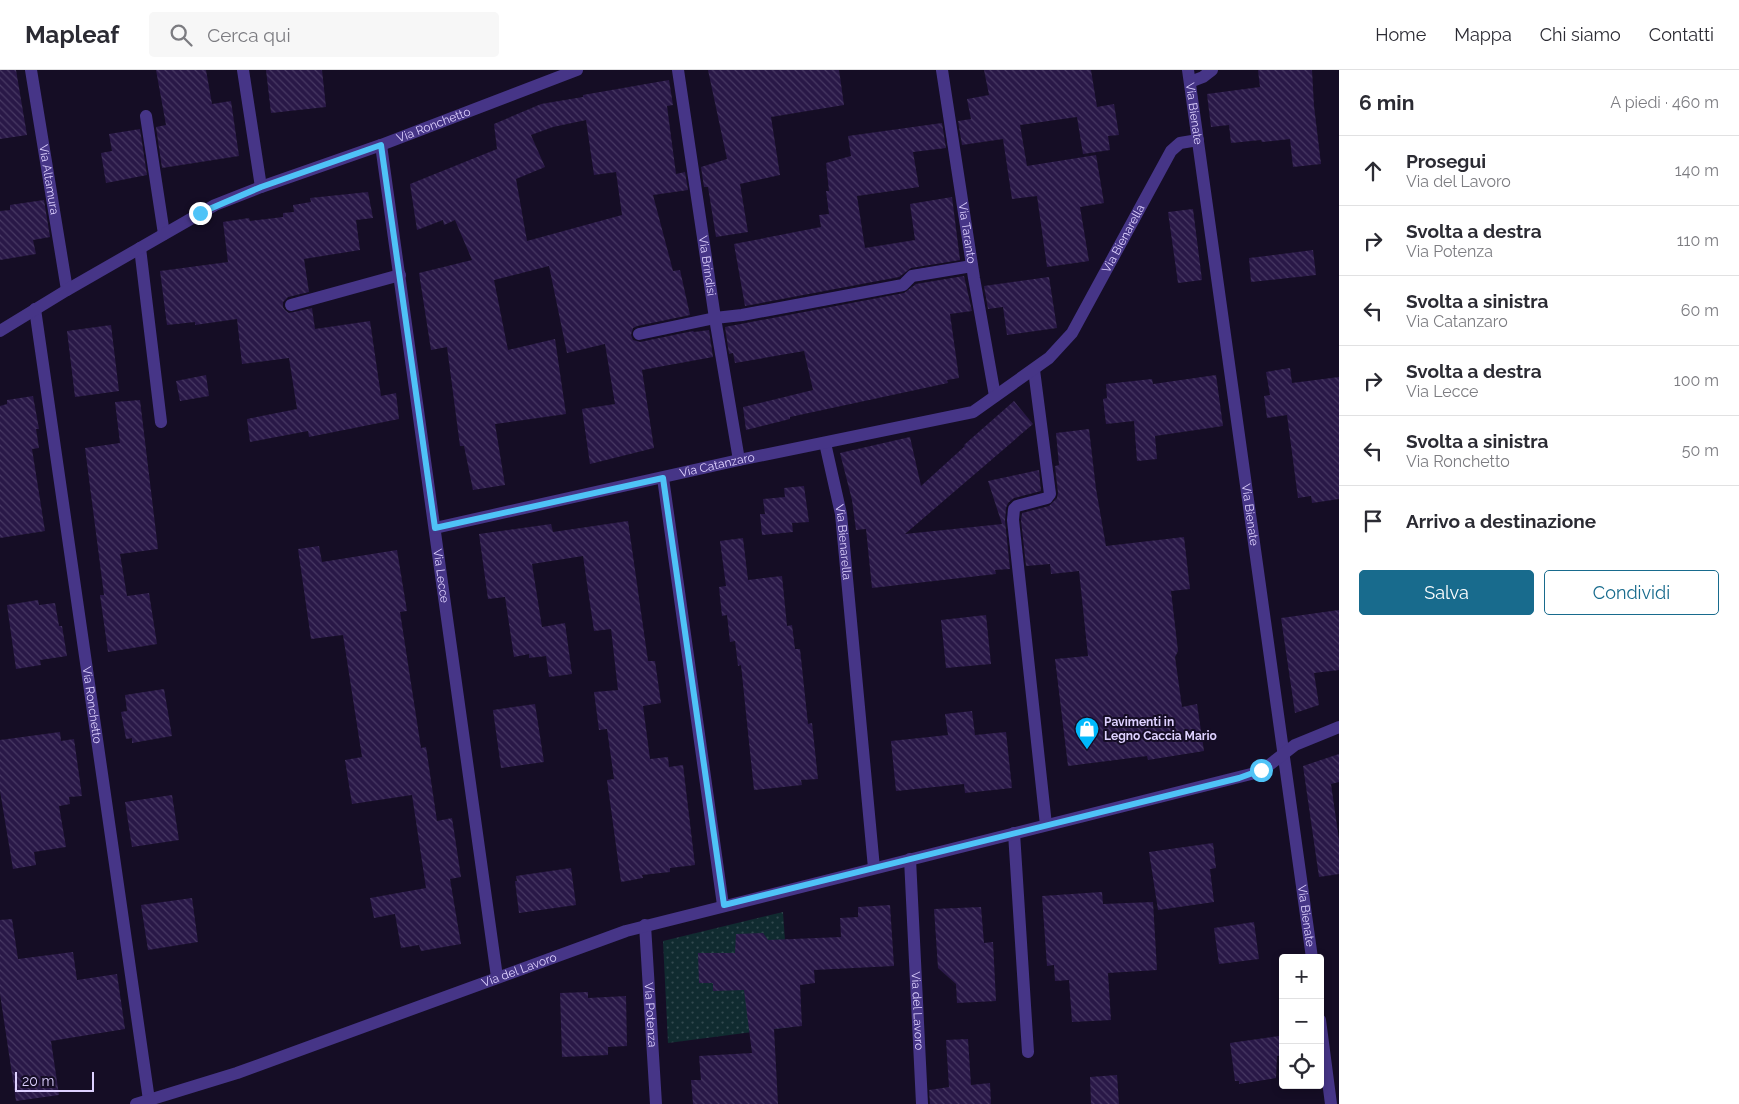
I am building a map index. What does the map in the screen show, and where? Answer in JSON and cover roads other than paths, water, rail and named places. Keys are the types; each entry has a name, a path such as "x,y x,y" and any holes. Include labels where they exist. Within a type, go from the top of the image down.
{"street":[{"name":"Via Altamura","path":"32,70 67,290"},
{"path":"243,70 261,187"},
{"name":"Via Ronchetto","path":"0,331 67,290 215,206 261,187 381,145 577,70"},
{"name":"Via Brindisi","path":"678,70 715,318 739,460"},
{"name":"Via Taranto","path":"942,70 972,266 995,396"},
{"path":"1189,76 1199,79 1212,70"},
{"name":"Via Bienate","path":"1189,76 1311,954"},
{"path":"146,116 164,234"},
{"name":"Via Bienarella","path":"874,868 841,514 825,443 973,412 1034,370 1061,346 1080,320 1174,148 1184,142 1198,140"},
{"name":"Via Lecce","path":"381,145 497,977"},
{"path":"140,248 161,422"},
{"path":"639,334 715,318 742,315 903,285 912,276 972,266"},
{"path":"291,305 400,276"},
{"name":"Via Ronchetto","path":"35,309 141,1103"},
{"path":"1034,370 1050,494 1047,498 1017,506 1014,509 1013,520 1046,825"},
{"name":"Via Catanzaro","path":"435,528 739,460 825,443"},
{"path":"663,478 724,905"},
{"name":"Via del Lavoro","path":"141,1103 237,1073 497,977 646,925 1255,773 1268,766 1302,741 1339,727"},
{"path":"1014,833 1028,1052"},
{"name":"Via del Lavoro","path":"910,859 922,1104"},
{"name":"Via Potenza","path":"646,925 656,1104"},
{"path":"1323,1044 1331,1104"}],"place":[{"name":"Pavimenti in Legno Caccia Mario","path":"1087,750"}]}
